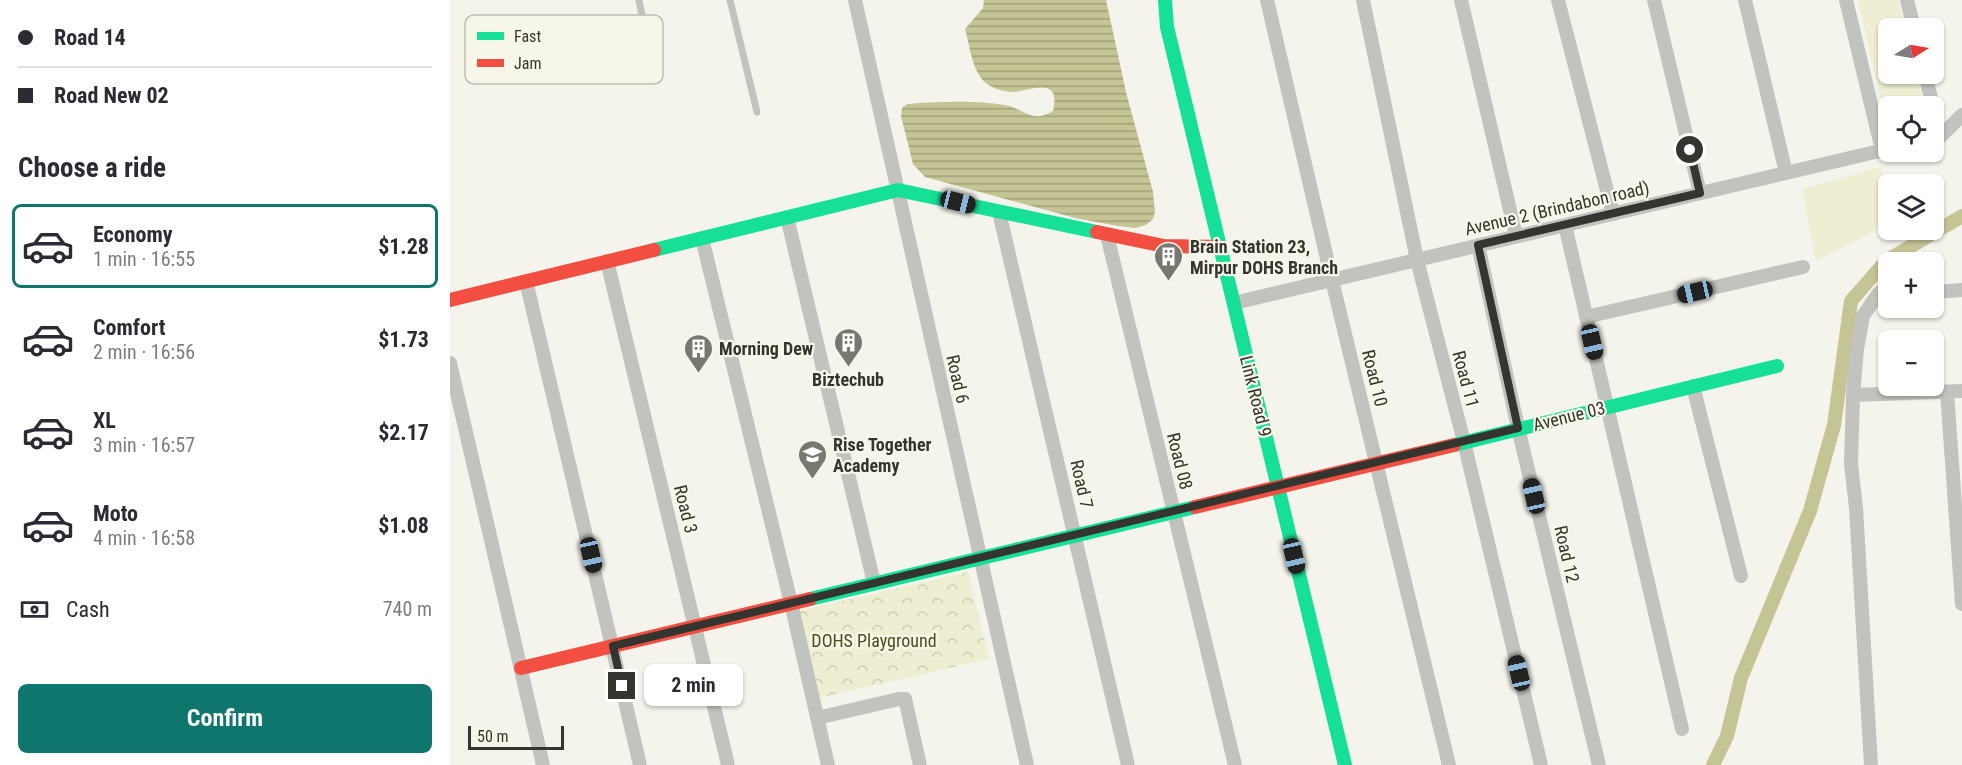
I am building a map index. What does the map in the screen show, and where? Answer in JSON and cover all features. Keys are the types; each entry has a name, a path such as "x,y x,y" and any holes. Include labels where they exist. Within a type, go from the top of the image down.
{"street":[{"name":"Road 6","path":"855,0 1027,765"},
{"name":"Link Road 9","path":"1155,0 1167,27"},
{"name":"Link Road 9","path":"1165,0 1167,27 1345,765"},
{"name":"Road 10","path":"1267,0 1449,765"},
{"name":"Road 11","path":"1363,0 1417,260 1464,442 1541,765"},
{"path":"1461,0 1516,236"},
{"path":"1558,0 1613,214"},
{"path":"1654,0 1700,193"},
{"path":"1745,0 1786,173"},
{"path":"1846,0 1878,123"},
{"path":"1907,0 1912,18"},
{"path":"1944,131 1962,115"},
{"name":"Avenue 2 (Brindabon road)","path":"1234,303 1878,152"},
{"path":"450,300 898,190 1164,246 1220,247"},
{"name":"Road 7","path":"999,212 1128,765"},
{"path":"787,217 874,583"},
{"path":"1565,225 1683,729"},
{"name":"Road 08","path":"1107,235 1235,765"},
{"path":"702,238 828,765"},
{"name":"Road 12","path":"1478,245 1518,428 1599,765"},
{"name":"Road 3","path":"607,261 728,765"},
{"path":"1586,317 1803,267"},
{"path":"526,281 640,765"},
{"path":"1944,291 1962,290"},
{"path":"1871,765 1856,508 1851,464 1857,349 1863,316 1878,299"},
{"path":"450,363 543,765"},
{"name":"Avenue 03","path":"520,668 1377,464 1777,366"},
{"path":"1694,386 1741,576"},
{"path":"1853,395 1962,391"},
{"path":"1947,392 1962,604"},
{"path":"817,718 903,698 920,765"}],"lane":[{"path":"639,0 642,15"},
{"path":"730,0 757,112"}],"green space":[{"path":"1858,0 1898,0 1902,18 1878,18 1878,84 1918,84 1922,96 1880,96"},
{"path":"1880,167 1883,174 1878,174 1878,227 1867,235 1816,261 1802,189"},
{"name":"DOHS Playground","path":"968,572 989,659 819,698 798,611"}],"shaded area":[{"path":"984,0 1106,0 1126,92 1153,192 1155,212 1153,219 1146,225 1135,228 1075,218 925,177 913,164 901,116 902,108 907,104 993,103 1012,107 1033,116 1045,115 1053,111 1053,93 1049,89 1004,91 990,86 978,73 965,29 983,8"}],"waterway":[{"path":"1713,765 1727,736 1741,678 1810,511 1834,425 1851,301 1886,261 1962,216"}],"traffic: fast":[{"path":"1165,0 1167,27 1345,765"},
{"path":"654,250 898,190 1097,232"},
{"path":"1454,445 1777,366"},
{"path":"810,599 1195,507"}],"traffic: jam":[{"path":"1097,232 1164,246 1220,247"},
{"path":"450,300 654,250"},
{"path":"1195,507 1454,445"},
{"path":"521,668 810,599"}],"place":[{"name":"Brain Station 23, Mirpur DOHS Branch","path":"1169,282"},
{"name":"Biztechub","path":"848,368"},
{"name":"Morning Dew","path":"698,374"},
{"name":"Rise Together Academy","path":"812,480"}],"route":[{"path":"622,686 613,646 1377,464 1518,428 1478,245 1700,193 1690,150"}]}
